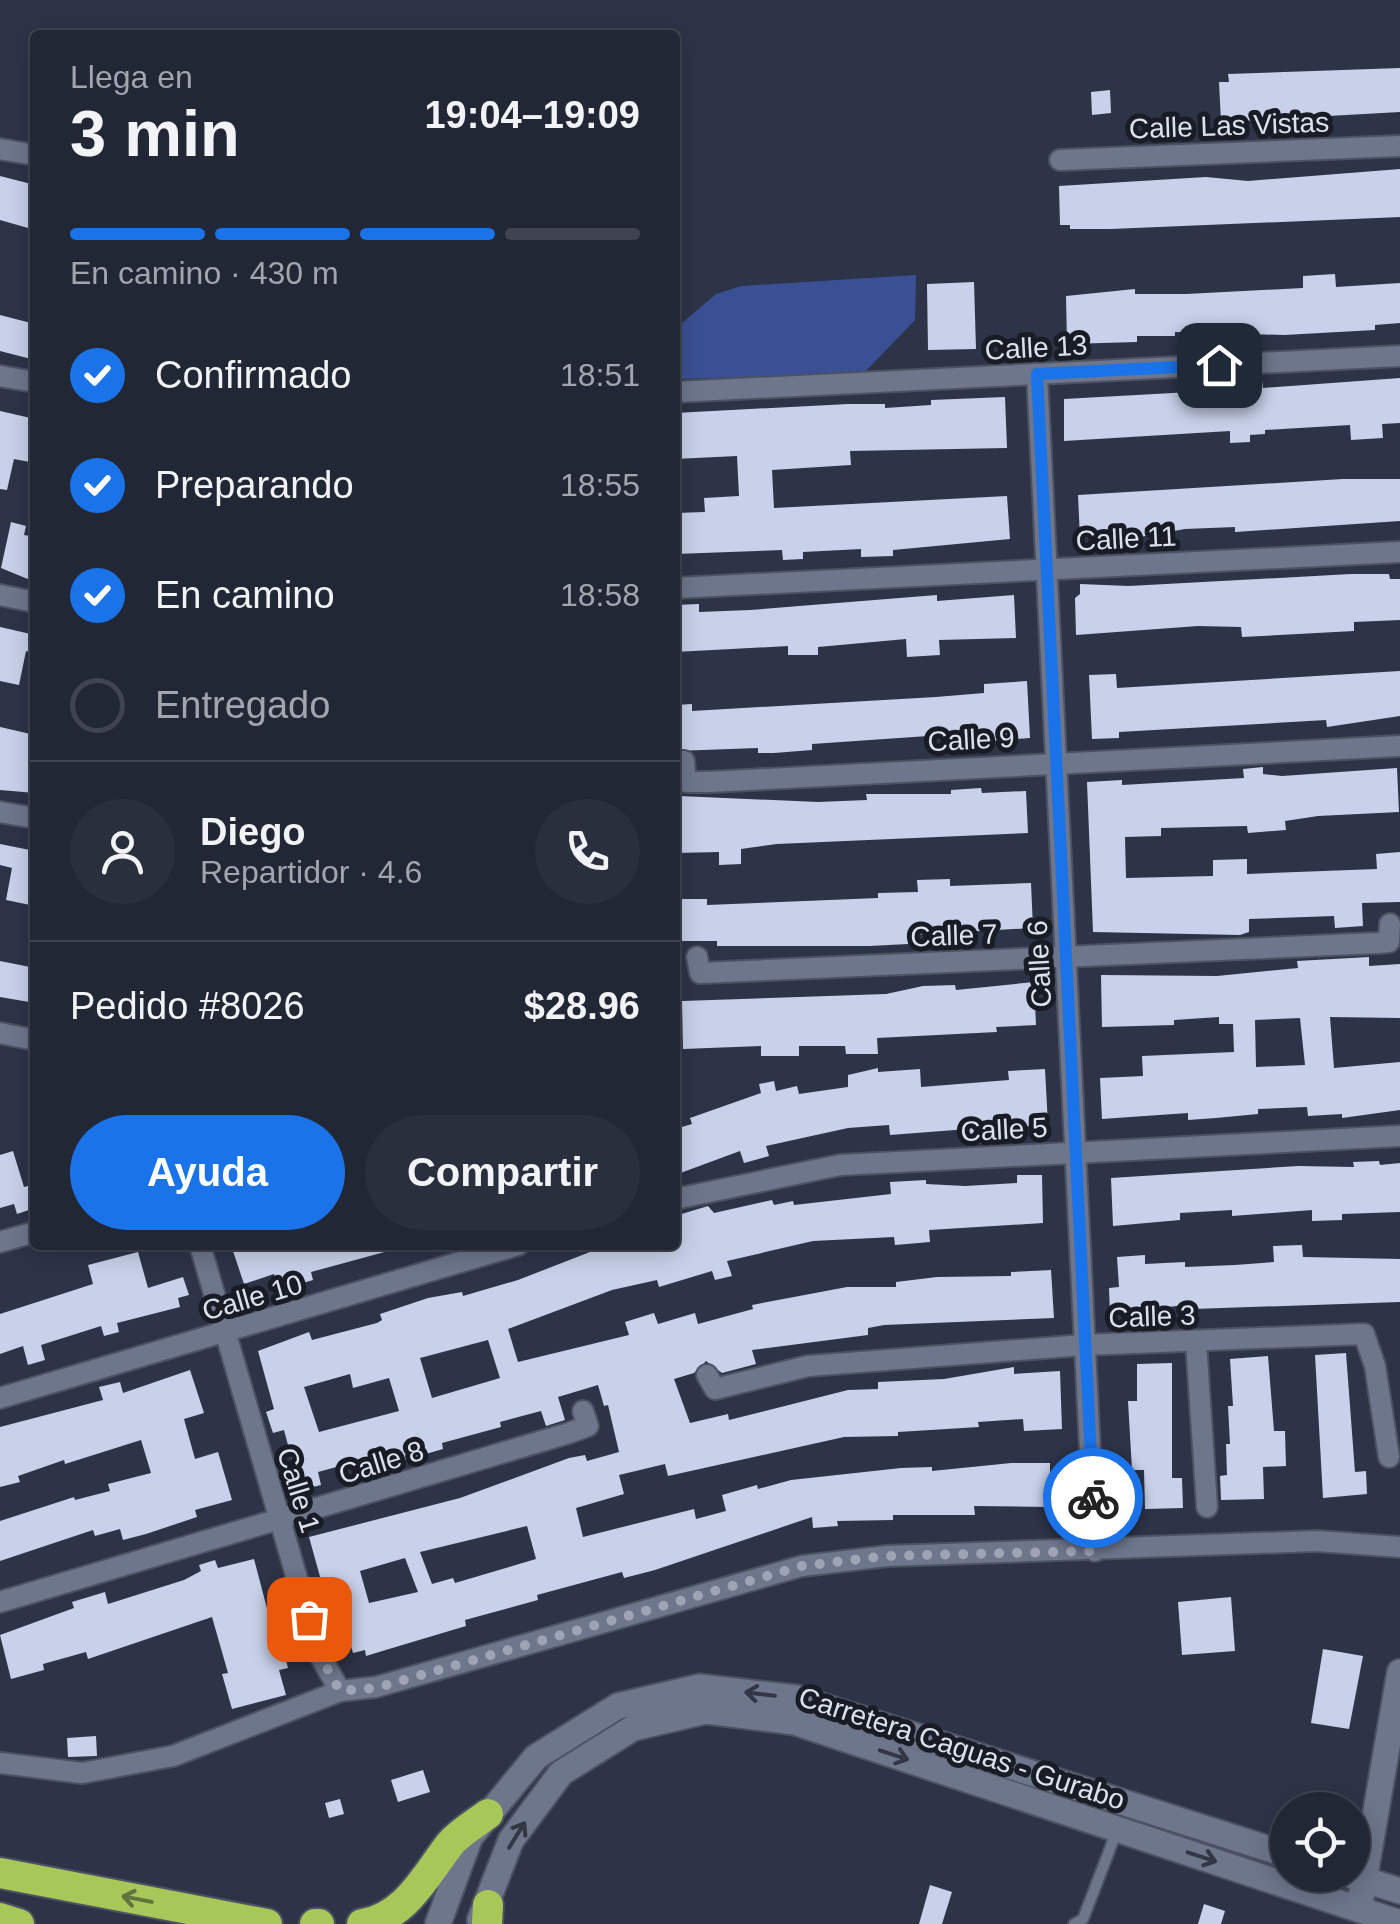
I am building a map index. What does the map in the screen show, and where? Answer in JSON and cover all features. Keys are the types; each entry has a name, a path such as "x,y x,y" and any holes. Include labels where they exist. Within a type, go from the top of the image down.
{"highway":[{"path":"362,1924 384,1916 407,1900 453,1840 488,1814"},
{"path":"0,1873 267,1924"},
{"path":"0,1918 19,1924"}],"main road":[{"path":"1370,1815 1400,1672"},
{"name":"Carretera Caguas - Gurabo","path":"438,1924 470,1837 536,1757 618,1706 700,1687 797,1698 1270,1849"},
{"name":"Carretera Caguas - Gurabo","path":"484,1918 511,1840 561,1773 633,1728 706,1711 794,1722 1400,1923"},
{"path":"1370,1881 1400,1891"},
{"path":"1358,1892 1359,1910"}],"street":[{"name":"Calle Las Vistas","path":"1060,160 1400,146"},
{"path":"0,148 30,154"},
{"name":"Calle 13","path":"680,392 1400,356"},
{"name":"Calle 6","path":"1037,374 1095,1551"},
{"path":"0,376 30,381"},
{"name":"Calle 11","path":"680,588 1400,552"},
{"path":"0,595 30,601"},
{"name":"Calle 9","path":"684,760 686,782 698,782 1400,746"},
{"path":"0,812 30,817"},
{"name":"Calle 7","path":"697,957 700,974 1066,958 1389,942 1390,924"},
{"path":"0,1033 30,1039"},
{"name":"Calle 5","path":"680,1198 840,1165 1400,1136"},
{"path":"0,1242 30,1233"},
{"name":"Calle 1","path":"201,1250 319,1654 340,1691"},
{"name":"Calle 10","path":"0,1398 501,1250"},
{"name":"Calle 3","path":"707,1374 715,1389 808,1366 1084,1345 1364,1334 1375,1366 1389,1456"},
{"path":"1196,1342 1207,1507"},
{"name":"Calle 8","path":"0,1602 569,1434 588,1426 582,1411"},
{"path":"0,1763 82,1773 173,1756 340,1691 376,1688 594,1622 802,1566 886,1556 1317,1541 1400,1547"}],"lane":[{"path":"1074,1924 1083,1919 1127,1804"}],"shaded area":[{"path":"916,275 915,320 863,374 680,379 680,325 716,294 741,286"}],"building":[{"path":"1400,68 1400,112 1221,122 1219,82 1229,82 1228,74"},
{"path":"1110,90 1111,113 1092,115 1091,92"},
{"path":"1400,169 1400,217 1111,229 1070,229 1070,225 1060,225 1059,186 1206,177 1248,181"},
{"path":"0,176 30,184 30,229 0,220"},
{"path":"1335,274 1336,287 1400,283 1400,323 1375,325 1375,330 1284,335 1175,332 1175,336 1137,336 1137,342 1067,344 1066,296 1135,289 1135,294 1186,294 1303,288 1303,276"},
{"path":"974,282 976,349 928,350 927,284"},
{"path":"0,315 30,323 30,359 0,351"},
{"path":"1400,378 1400,423 1382,424 1383,438 1351,440 1350,425 1265,430 1265,434 1250,435 1250,442 1230,443 1230,431 1064,441 1064,399 1227,390 1227,383 1262,381 1263,388"},
{"path":"1005,397 1007,448 850,451 851,465 772,470 774,508 1007,496 1010,539 893,550 893,556 861,557 861,549 803,552 803,559 783,560 782,550 680,554 680,513 705,512 704,498 739,496 737,456 680,459 680,413 848,404 885,404 885,408 931,405 931,400"},
{"path":"0,411 30,418 30,462 14,459 7,490 0,489"},
{"path":"1400,479 1400,521 1235,532 1235,527 1185,529 1117,541 1116,536 1080,538 1078,495"},
{"path":"11,522 26,526 24,535 30,536 30,580 1,568"},
{"path":"1389,574 1390,579 1400,579 1400,620 1354,622 1354,631 1242,637 1241,627 1198,626 1076,635 1075,598 1080,594 1080,584 1129,586"},
{"path":"937,595 937,601 1014,595 1016,638 939,640 940,655 907,657 906,639 818,647 818,655 788,655 788,646 680,652 680,605 699,604 699,612"},
{"path":"0,627 30,634 30,652 26,651 19,685 0,681"},
{"path":"1400,671 1400,716 1327,727 1326,720 1119,732 1119,738 1092,739 1089,675 1116,674 1117,688"},
{"path":"1027,681 1030,738 987,741 986,732 812,744 812,750 774,753 758,753 758,748 680,751 680,705 692,704 692,711 936,697 984,693 984,684"},
{"path":"0,727 30,734 30,793 0,790"},
{"path":"1263,767 1263,774 1282,776 1397,768 1399,812 1318,816 1285,821 1286,830 1248,833 1247,826 1161,828 1161,836 1125,837 1126,878 1213,876 1213,860 1247,859 1247,874 1377,869 1376,854 1400,852 1400,902 1362,903 1363,926 1335,928 1334,916 1249,919 1249,932 1240,935 1093,932 1087,782 1122,780 1122,785 1244,778 1243,769"},
{"path":"951,790 1026,791 1028,833 777,844 741,849 741,864 719,865 719,852 680,853 680,796 818,802 867,800 866,794 951,794"},
{"path":"0,844 30,850 30,905 6,900 12,868 0,865"},
{"path":"950,879 950,886 1031,883 1033,928 908,935 908,944 870,946 717,946 717,941 680,941 680,899 707,899 707,905 878,898 878,893 918,892 917,880"},
{"path":"1369,957 1369,966 1400,964 1400,1018 1330,1017 1334,1068 1400,1062 1400,1110 1342,1118 1342,1114 1308,1116 1307,1107 1258,1109 1258,1114 1188,1120 1188,1113 1102,1119 1100,1078 1143,1076 1142,1056 1234,1052 1233,1024 1219,1024 1219,1017 1174,1020 1174,1025 1102,1027 1101,975 1217,976 1298,968 1297,961","holes":["1300,1018 1305,1065 1256,1067 1255,1020"]},
{"path":"0,961 30,967 30,1002 0,997"},
{"path":"1034,982 1036,1025 996,1027 997,1032 877,1038 878,1054 846,1054 845,1046 799,1046 799,1056 761,1056 761,1046 683,1049 682,1001 886,994 923,986 955,985 956,990"},
{"path":"878,1068 878,1072 920,1069 921,1087 1009,1080 1008,1071 1045,1069 1048,1125 1000,1128 1001,1142 969,1144 968,1129 890,1135 889,1125 848,1128 766,1146 769,1156 744,1163 740,1151 680,1173 680,1128 692,1124 690,1118 761,1093 759,1084 774,1081 776,1091 797,1086 799,1094 848,1087 848,1075"},
{"path":"13,1151 24,1187 30,1185 30,1210 17,1214 14,1204 0,1208 0,1155"},
{"path":"1379,1161 1380,1165 1400,1163 1400,1212 1342,1214 1342,1220 1312,1221 1312,1210 1232,1216 1232,1210 1180,1213 1180,1220 1113,1226 1111,1178 1298,1166 1354,1167 1353,1162"},
{"path":"1017,1175 1042,1175 1043,1223 929,1230 930,1242 895,1245 894,1237 813,1241 727,1261 732,1276 715,1280 712,1271 659,1287 657,1280 612,1290 508,1329 518,1362 629,1335 625,1322 654,1313 658,1324 695,1313 698,1324 753,1309 752,1305 847,1287 896,1287 896,1282 937,1277 1011,1276 1011,1272 1051,1270 1054,1318 884,1325 868,1328 868,1335 752,1350 756,1364 722,1373 706,1361 694,1373 674,1379 690,1423 728,1414 729,1420 848,1390 878,1389 878,1382 944,1379 1014,1367 1014,1374 1060,1371 1062,1429 1024,1431 1023,1419 978,1422 979,1427 844,1437 668,1476 665,1464 619,1475 624,1494 576,1508 583,1537 694,1509 696,1519 726,1511 722,1495 757,1485 758,1489 791,1480 901,1468 932,1467 932,1471 1011,1463 1050,1463 1050,1507 974,1506 975,1515 893,1515 893,1520 837,1521 838,1526 813,1528 812,1517 655,1570 624,1578 622,1572 537,1595 538,1600 465,1620 466,1626 366,1656 365,1650 353,1653 351,1646 343,1648 338,1630 346,1628 335,1588 324,1591 309,1537 460,1498 569,1458 585,1455 587,1461 619,1452 608,1405 604,1406 598,1385 558,1397 565,1420 546,1426 541,1411 442,1443 443,1449 376,1468 373,1457 318,1472 321,1485 300,1490 284,1430 273,1433 266,1412 274,1409 258,1351 309,1332 312,1340 377,1323 382,1320 380,1314 428,1298 462,1292 463,1296 518,1280 595,1250 680,1250 680,1214 708,1206 714,1213 772,1200 774,1205 793,1201 794,1205 891,1194 890,1182 926,1180 926,1184 1017,1183","holes":["488,1340 500,1378 432,1398 420,1358","350,1374 353,1388 389,1378 399,1411 319,1432 304,1387","527,1526 536,1559 455,1583 453,1578 432,1584 420,1552","405,1558 418,1592 369,1603 360,1571"]},
{"path":"1302,1245 1303,1257 1400,1259 1400,1302 1193,1309 1193,1304 1110,1314 1109,1288 1119,1287 1117,1257 1145,1255 1145,1264 1185,1262 1185,1267 1235,1265 1274,1262 1273,1246"},
{"path":"233,1250 392,1250 311,1272 313,1280 279,1290 274,1274 244,1284"},
{"path":"138,1252 148,1288 183,1277 189,1295 178,1298 180,1307 117,1323 119,1332 104,1336 101,1326 41,1345 45,1360 28,1365 23,1346 0,1354 0,1314 93,1284 88,1265"},
{"path":"1346,1353 1355,1472 1366,1471 1367,1494 1323,1498 1315,1355"},
{"path":"1268,1356 1274,1431 1285,1431 1286,1466 1263,1467 1264,1499 1221,1500 1220,1476 1227,1475 1226,1444 1230,1444 1228,1406 1233,1406 1230,1359"},
{"path":"1172,1363 1172,1478 1182,1478 1183,1508 1145,1509 1144,1470 1132,1470 1128,1401 1137,1401 1137,1364"},
{"path":"190,1370 204,1413 184,1419 195,1459 218,1452 232,1500 195,1510 197,1517 146,1534 123,1540 120,1529 95,1536 93,1530 0,1561 0,1521 74,1497 75,1500 110,1491 108,1484 151,1473 141,1440 65,1464 64,1460 18,1476 20,1482 0,1487 0,1427 103,1400 99,1387 120,1382 123,1393"},
{"path":"254,1559 279,1654 284,1652 288,1668 279,1670 286,1695 232,1709 222,1674 228,1673 212,1617 88,1659 86,1652 43,1664 44,1670 11,1679 0,1635 74,1608 72,1602 105,1592 108,1604 184,1580 201,1571 199,1565 215,1560 218,1568"},
{"path":"1231,1597 1235,1651 1182,1655 1178,1602"},
{"path":"1323,1649 1363,1656 1349,1729 1311,1723"},
{"path":"96,1736 97,1756 68,1757 67,1738"},
{"path":"423,1770 430,1792 398,1802 391,1780"},
{"path":"340,1799 344,1814 329,1818 325,1803"},
{"path":"930,1885 952,1892 942,1924 919,1924"},
{"path":"1204,1904 1225,1911 1221,1924 1198,1924"}],"way so far":[{"path":"309,1619 319,1654 340,1691 376,1688 594,1622 802,1566 886,1556 1095,1551 1093,1498"}],"route":[{"path":"1093,1498 1037,374 1219,365"}]}
